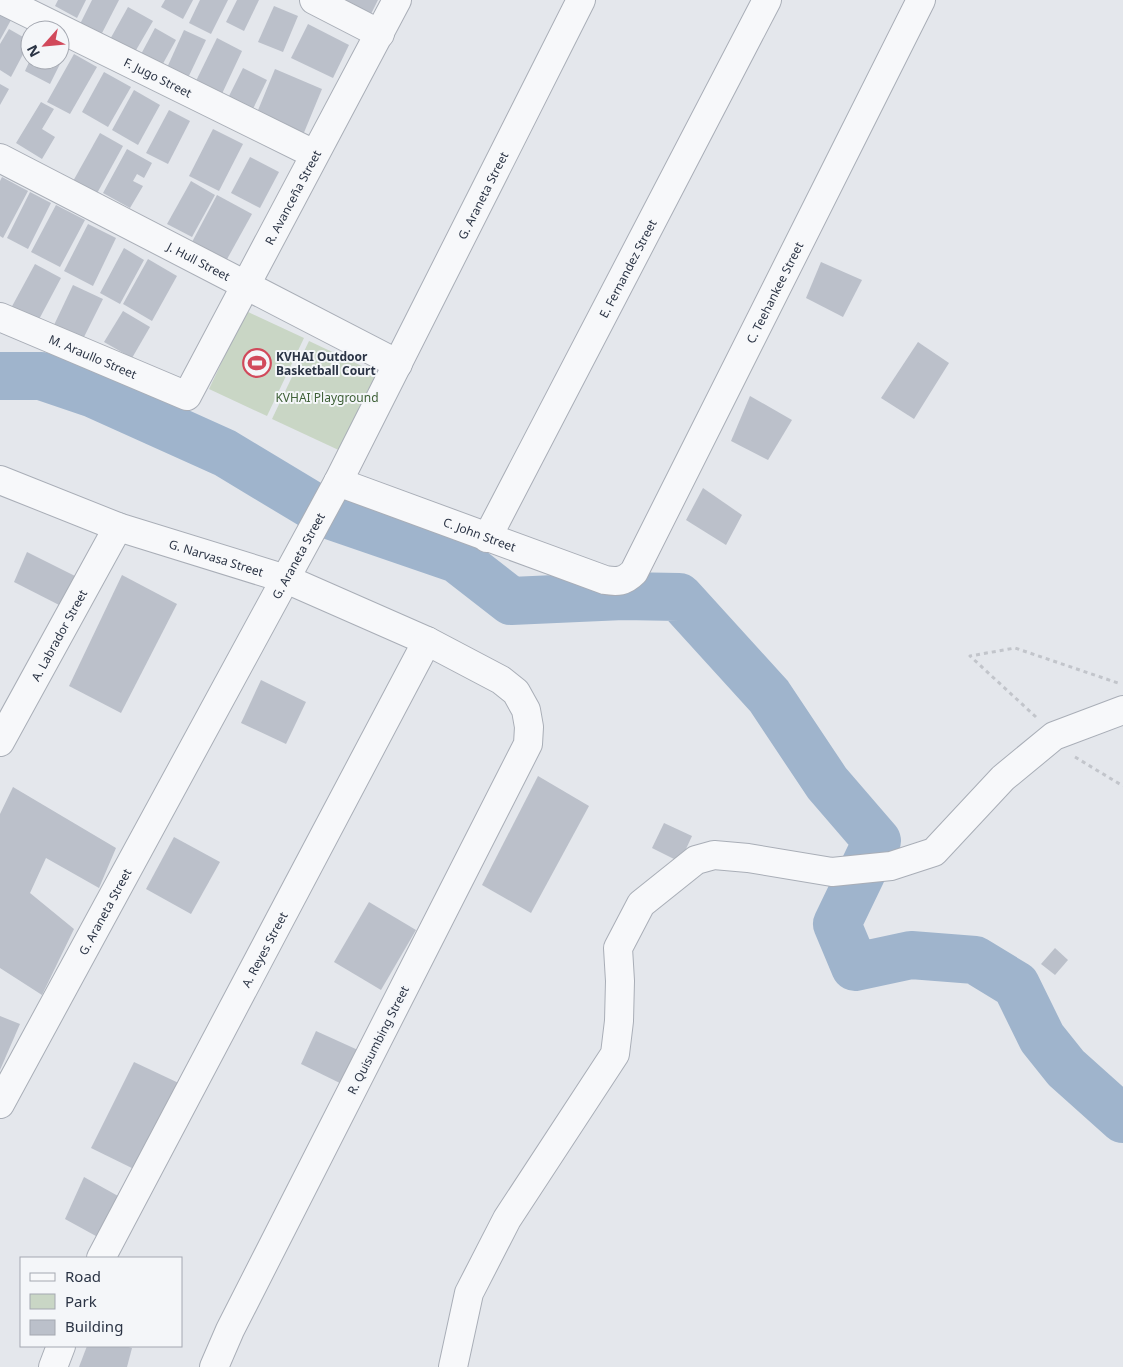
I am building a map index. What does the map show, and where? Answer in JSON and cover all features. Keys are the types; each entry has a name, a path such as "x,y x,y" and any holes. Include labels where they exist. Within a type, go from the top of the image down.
{"street":[{"name":"F. Jugo Street","path":"2,0 314,154"},
{"path":"314,0 380,34"},
{"name":"R. Avanceña Street","path":"187,396 397,0"},
{"name":"G. Araneta Street","path":"0,1104 338,482 581,0"},
{"name":"E. Fernandez Street","path":"487,538 767,0"},
{"name":"C. Teehankee Street","path":"622,581 634,572 921,0"},
{"name":"J. Hull Street","path":"0,158 398,364"},
{"name":"M. Araullo Street","path":"0,318 187,396"},
{"name":"G. Narvasa Street","path":"0,480 118,527 286,579 427,642 501,680 516,692 526,710"},
{"name":"C. John Street","path":"338,482 604,580 622,581"},
{"name":"A. Labrador Street","path":"0,742 118,527"},
{"name":"A. Reyes Street","path":"102,1257 427,642"},
{"name":"R. Quisumbing Street","path":"214,1367 230,1330 528,744 529,727 526,710"},
{"path":"453,1367 469,1293 473,1285 508,1219 615,1054 619,1021 620,981 618,948 641,904 696,860 714,855 748,858 832,872 891,866 934,852 1003,778 1054,736 1123,710"},
{"path":"53,1367 61,1347"}],"path":[{"path":"1123,684 1015,648 970,656 1020,702 1074,757 1123,786"}],"green space":[{"name":"KVHAI Outdoor Basketball Court","path":"246,311 304,338 267,416 209,389"},
{"name":"KVHAI Playground","path":"309,341 381,375 345,453 272,419"}],"building":[{"path":"58,0 86,0 77,18 55,6"},
{"path":"92,0 119,0 101,35 80,24"},
{"path":"165,0 193,0 183,19 161,7"},
{"path":"200,0 228,0 211,34 189,23"},
{"path":"237,0 259,0 244,31 226,22"},
{"path":"342,0 378,0 371,14"},
{"path":"274,6 298,16 283,52 258,42"},
{"path":"128,7 153,21 132,57 108,43"},
{"path":"0,14 11,20 0,40"},
{"path":"308,24 349,45 333,78 291,58"},
{"path":"155,28 176,40 160,69 139,58"},
{"path":"9,29 20,35 20,60 11,77 0,70 0,44"},
{"path":"184,30 206,40 187,80 166,70"},
{"path":"217,38 242,51 220,98 194,85"},
{"path":"74,54 97,67 70,114 47,102 65,70 70,70 70,61"},
{"path":"243,68 267,80 251,113 227,100"},
{"path":"275,69 322,89 303,135 256,115"},
{"path":"25,70 57,70 50,84"},
{"path":"104,72 131,87 108,127 82,112"},
{"path":"0,84 9,89 0,105"},
{"path":"134,90 160,105 138,145 112,130"},
{"path":"41,102 54,109 42,129 55,137 42,159 16,143"},
{"path":"169,110 190,121 168,164 146,153"},
{"path":"213,129 243,144 219,191 189,176"},
{"path":"100,133 123,146 95,197 72,183"},
{"path":"127,149 152,163 144,178 137,174 133,181 143,186 130,208 103,193"},
{"path":"250,157 279,172 260,208 231,193"},
{"path":"2,177 28,191 3,238 0,236 0,181"},
{"path":"191,181 215,195 192,237 167,224"},
{"path":"30,192 51,203 28,249 7,238"},
{"path":"217,195 252,214 226,261 192,242"},
{"path":"56,205 85,220 60,267 31,252"},
{"path":"88,224 116,238 93,286 64,271"},
{"path":"124,248 144,260 120,304 100,293"},
{"path":"148,259 177,276 152,321 123,304"},
{"path":"821,262 862,280 843,317 806,298"},
{"path":"35,264 61,278 36,325 10,310"},
{"path":"73,285 103,299 83,339 54,325"},
{"path":"123,311 150,327 132,358 104,342"},
{"path":"918,342 949,363 914,419 881,398"},
{"path":"750,396 792,420 768,460 731,441"},
{"path":"703,488 742,515 726,545 686,520"},
{"path":"27,552 81,579 65,608 14,582"},
{"path":"122,575 177,604 121,713 69,686"},
{"path":"261,680 306,702 286,744 241,723"},
{"path":"538,776 589,806 531,913 482,885"},
{"path":"13,787 116,848 99,888 46,858 30,893 74,929 42,995 0,968 0,814"},
{"path":"664,823 692,836 680,862 652,848"},
{"path":"174,837 220,862 191,914 146,889"},
{"path":"369,902 416,930 381,990 334,962"},
{"path":"1055,948 1068,960 1055,975 1041,964"},
{"path":"0,1016 20,1024 0,1070"},
{"path":"316,1031 369,1055 350,1088 301,1064"},
{"path":"134,1062 185,1086 142,1173 91,1148"},
{"path":"84,1177 127,1201 105,1241 65,1219"},
{"path":"87,1347 132,1348 127,1367 79,1367"}],"waterway":[{"path":"0,376 41,376 94,394 225,453 313,506"},
{"path":"329,515 457,559 511,601 623,596 679,597 769,696 827,783 877,841 837,924 855,967 911,955 975,960 1016,985 1042,1038 1066,1068 1123,1119"}],"place":[{"name":"KVHAI Outdoor Basketball Court","path":"257,363"}]}
